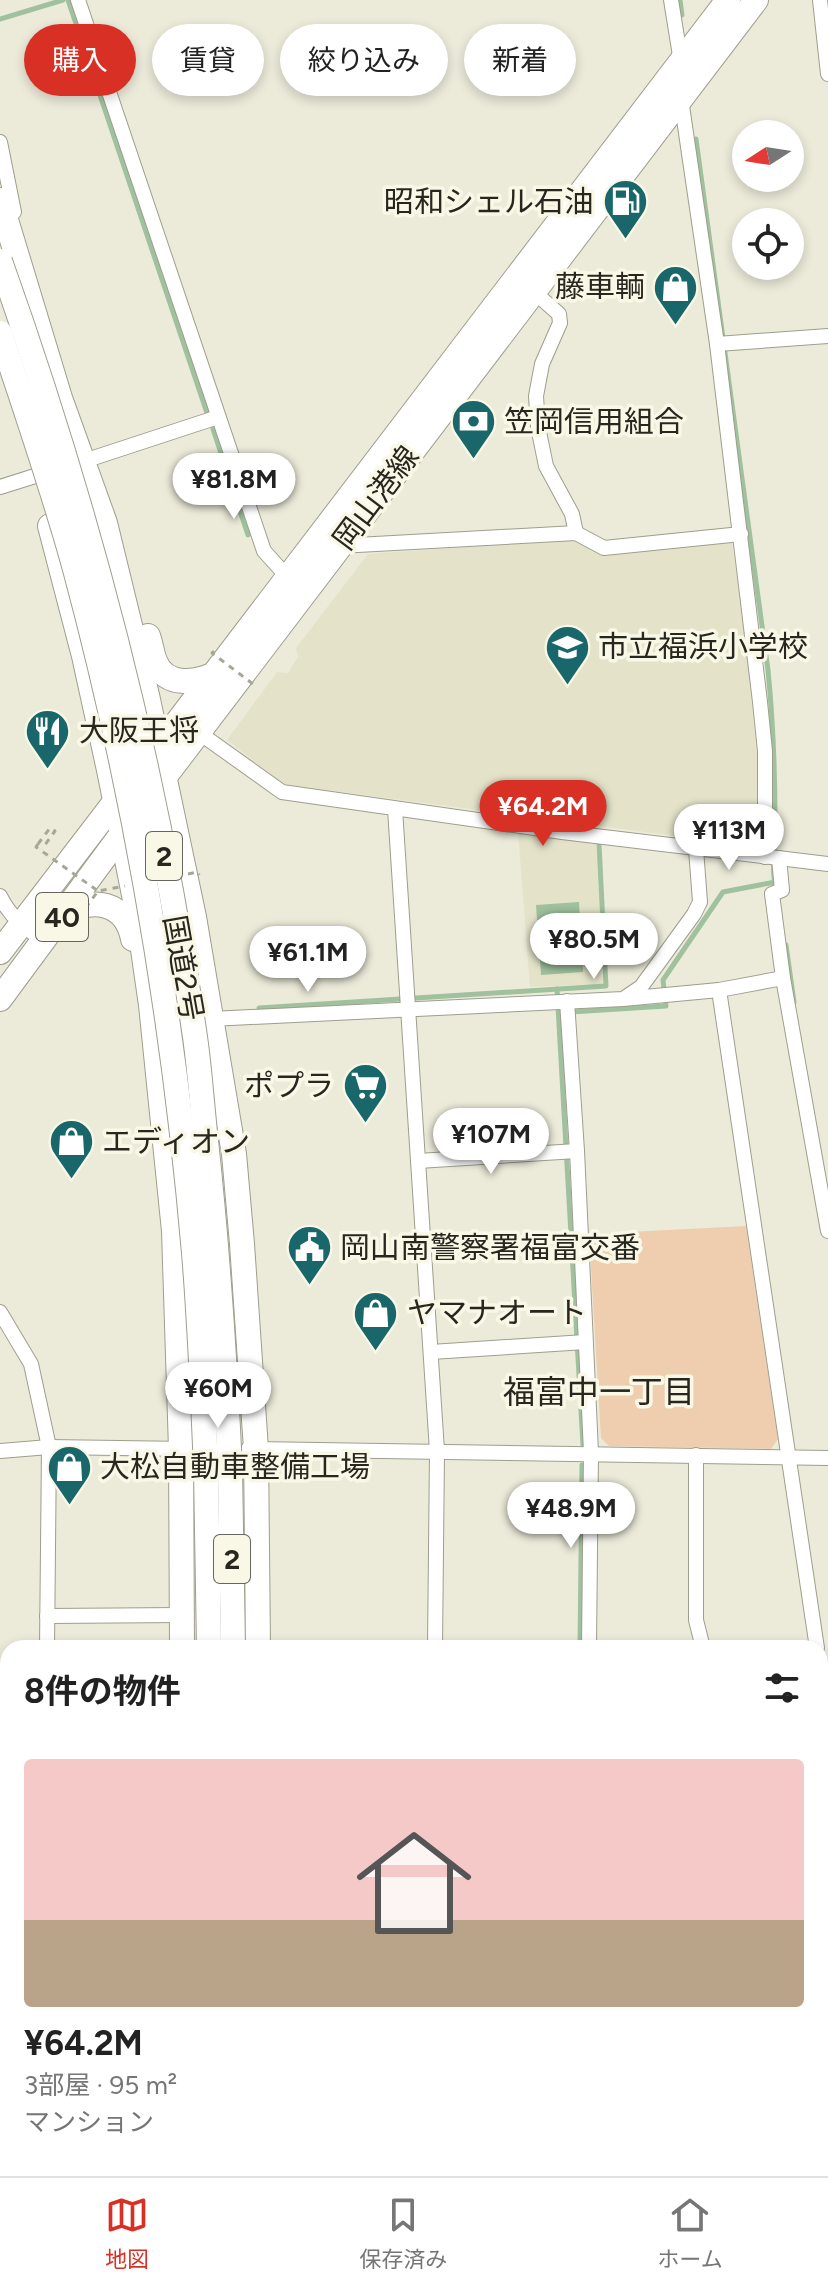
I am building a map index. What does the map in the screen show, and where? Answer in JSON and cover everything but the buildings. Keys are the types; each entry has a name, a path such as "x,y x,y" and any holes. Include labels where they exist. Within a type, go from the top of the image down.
{"main road":[{"name":"岡山港線","path":"0,999 57,931 122,834 198,732 296,585 538,247 728,0"},
{"name":"岡山港線","path":"0,952 158,748 215,662 339,546 756,0"},
{"path":"0,200 60,398 105,523 158,748"},
{"name":"国道2号","path":"0,261 59,436 104,592 135,715 168,875 195,1038 218,1252 218,1470 209,1640"},
{"name":"国道2号","path":"0,333 76,571 112,719 145,883 171,1038 188,1192 201,1365 218,1470 232,1640"},
{"path":"0,367 57,550 84,656 138,915 157,1058 174,1231 181,1449 182,1640"},
{"path":"60,398 67,465 137,774 141,809"},
{"path":"105,523 131,566 155,663 161,671 168,677 187,681 204,679 215,662"},
{"name":"2","path":"158,748 194,917 234,1154 256,1449 258,1640"},
{"path":"57,931 75,907 97,904 120,912 129,923 146,1031 157,1058"}],"street":[{"path":"78,0 264,551 296,585"},
{"path":"671,0 681,61 681,112 722,343 765,751 773,858 782,890 772,894 783,978 824,1178 828,1231"},
{"path":"820,0 828,74"},
{"path":"0,142 29,294"},
{"path":"533,291 559,314 560,323 542,364 536,396 538,427 546,466 572,514 576,533"},
{"path":"722,343 828,336"},
{"path":"84,461 218,417"},
{"path":"0,487 35,476"},
{"path":"339,546 576,533 604,548 741,534"},
{"path":"198,732 282,792 828,864"},
{"path":"395,809 437,1451 435,1640"},
{"path":"623,999 641,987 700,902 696,849"},
{"path":"0,896 6,910 19,924 57,931"},
{"path":"211,1019 406,1001 563,1005 719,990 783,978"},
{"path":"719,990 816,1640"},
{"path":"563,1005 579,1342 591,1452 589,1640"},
{"path":"418,1161 569,1151"},
{"path":"0,1312 31,1364 49,1447 47,1640"},
{"path":"431,1352 579,1342"},
{"path":"0,1451 49,1447 591,1452 828,1458"},
{"path":"696,1455 696,1620 701,1640"},
{"path":"47,1616 182,1615"}],"path":[{"path":"215,662 212,653 253,684 250,688"},
{"path":"42,849 55,831 50,828 36,847 98,891 57,931"}],"shaded area":[{"path":"577,539 604,552 728,539 732,543 759,771 760,839 751,846 282,784 227,740 277,672 288,673 298,657 296,648 368,554"},
{"path":"518,832 596,844 603,984 530,987"},
{"path":"579,902 583,972 541,975 536,905"},
{"path":"746,1226 778,1439 771,1449 609,1446 601,1438 589,1234"}],"waterway":[{"path":"0,19 63,0"},
{"path":"68,0 207,413"},
{"path":"680,0 682,15"},
{"path":"696,139 768,670 774,765 775,884"},
{"path":"213,429 248,535"},
{"path":"259,1008 606,986 599,844"},
{"path":"571,1012 666,1006 663,980 723,892 775,882"},
{"path":"786,945 794,1002"},
{"path":"557,989 583,1445"},
{"path":"580,1640 582,1465"}],"place":[{"name":"昭和シェル石油","path":"625,241"},
{"name":"藤車輌","path":"676,326"},
{"name":"笠岡信用組合","path":"473,461"},
{"name":"市立福浜小学校","path":"567,686"},
{"name":"大阪王将","path":"48,770"},
{"name":"ポプラ","path":"365,1125"},
{"name":"エディオン","path":"71,1181"},
{"name":"岡山南警察署福富交番","path":"309,1287"},
{"name":"ヤマナオート","path":"376,1352"},
{"name":"大松自動車整備工場","path":"69,1506"}],"district":[{"name":"福富中一丁目","path":"599,1392"}]}
